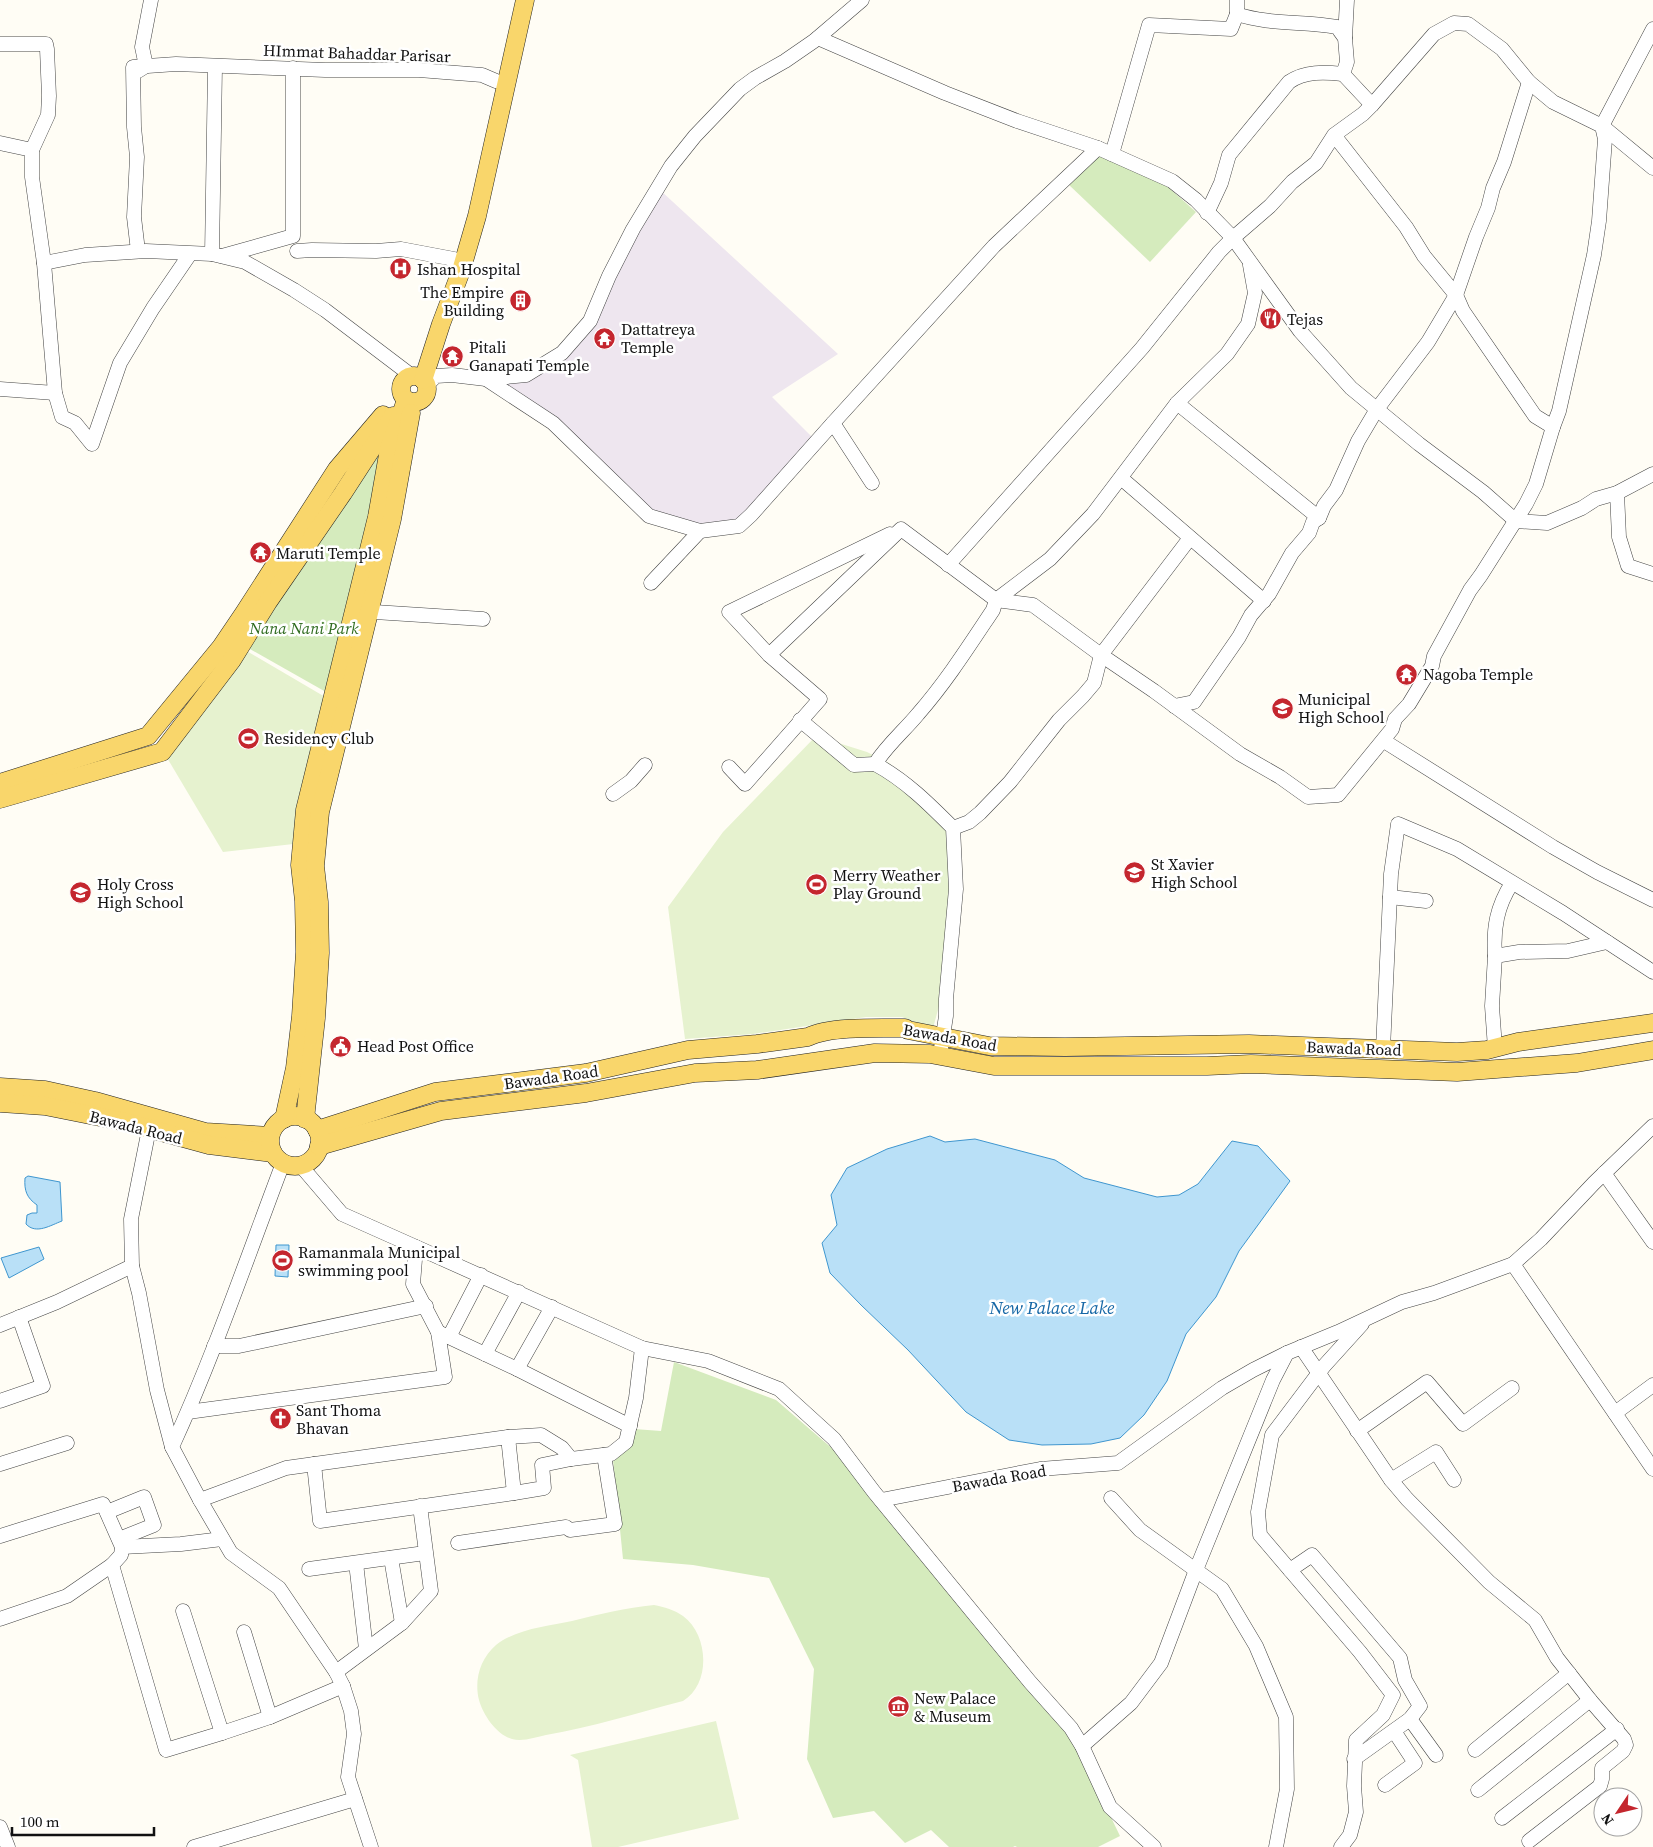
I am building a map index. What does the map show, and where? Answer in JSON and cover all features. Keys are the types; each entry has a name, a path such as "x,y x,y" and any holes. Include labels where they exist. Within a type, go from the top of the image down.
{"main road":[{"path":"419,380 432,320 464,228 513,0"},
{"path":"419,380 461,271 477,216 525,0"},
{"path":"406,399 420,401 424,398 427,390 419,380"},
{"path":"0,1087 45,1090 95,1101 275,1151 292,1166 301,1166 313,1159 316,1018 320,953 319,902 315,866 320,812 361,611 389,449 406,399"},
{"path":"0,783 148,736 221,647 337,469 406,399"},
{"path":"0,799 162,752 232,660 268,602 344,493 406,399"},
{"path":"284,1119 295,1068 301,1016 305,952 304,901 300,865 305,810 361,611"},
{"name":"Bawada Road","path":"314,1132 433,1093 586,1073 688,1050 757,1044 870,1027 906,1028 908,1030 989,1046 1083,1047 1230,1044 1457,1052 1495,1048 1518,1042 1653,1023"},
{"path":"275,1151 276,1125 284,1119 294,1117 314,1132 440,1111 586,1093 695,1073 758,1070 875,1053 893,1052 940,1055 994,1066 1208,1066 1251,1064 1457,1072 1577,1063 1653,1050"},
{"name":"Bawada Road","path":"0,1103 46,1106 125,1122 208,1145 275,1151"}],"street":[{"path":"138,251 134,217 137,157 133,67 146,66 142,47 151,0"},
{"path":"44,263 85,255 138,251 217,255 245,262 294,290 344,322 419,380 452,375 486,379 526,375 562,353 590,321 632,229 671,166 684,150 740,89 818,38 862,0"},
{"path":"1343,74 1347,62 1345,38 1347,0"},
{"path":"1112,154 1149,25 1231,29 1237,7 1252,19 1320,24 1337,28 1345,38"},
{"path":"948,565 1142,348 1219,252 1270,206 1292,182 1316,163 1334,135 1372,105 1434,34 1454,23 1468,24 1502,49 1529,82 1553,102 1602,126 1653,168"},
{"path":"901,529 996,600 1033,605 1240,754 1280,777 1308,797 1338,795 1384,741 1396,719 1409,704 1432,666 1438,647 1470,590 1481,576 1516,520 1536,484 1561,402 1594,255 1599,221 1604,138 1602,126 1653,29"},
{"path":"818,38 945,93 1016,121 1098,148 1172,181 1196,200 1206,213 1233,238 1300,331 1351,388 1516,520 1547,523 1582,508 1596,499 1617,493 1653,474"},
{"path":"0,44 46,44 49,96 48,115 32,150 32,180 44,263 55,393 62,417 75,423 92,444 120,363 153,308 190,254"},
{"name":"HImmat Bahaddar Parisar","path":"146,66 176,64 215,67 437,71 482,75 496,80"},
{"path":"215,67 217,255"},
{"path":"217,255 293,236 293,68"},
{"path":"1206,213 1221,183 1229,155 1289,82 1299,75 1343,74 1372,105"},
{"path":"1174,706 1194,702 1239,637 1251,615 1264,601 1292,553 1309,533 1313,522 1320,518 1324,506 1336,490 1358,441 1377,408 1428,342 1456,295 1488,208 1493,188 1504,162 1529,82"},
{"path":"1334,135 1398,216 1424,256 1456,295 1463,311 1535,416 1553,427"},
{"path":"0,143 32,150"},
{"path":"486,379 553,423 649,516 700,531 739,526 994,246 1098,148"},
{"path":"297,251 376,251 401,248 454,259"},
{"path":"875,764 884,750 919,714 953,670 993,610 996,600 1050,559 1093,514 1178,403 1227,354 1248,324 1255,293 1250,262"},
{"path":"0,389 55,393"},
{"path":"1178,403 1320,518"},
{"path":"833,423 872,483"},
{"path":"1121,478 1264,601"},
{"path":"1617,493 1619,537 1628,566 1653,574"},
{"path":"769,655 901,529"},
{"path":"729,767 745,784 820,698 769,655 729,612 901,529"},
{"path":"651,582 700,531"},
{"path":"953,828 969,822 980,813 1010,782 1060,720 1083,696 1094,682 1101,655 1190,538"},
{"path":"361,611 483,619"},
{"path":"182,695 196,706"},
{"path":"800,720 854,765 875,764 892,773 908,785 953,828 956,889 940,1055"},
{"path":"1384,741 1553,847 1653,900"},
{"path":"613,794 631,780 644,765"},
{"path":"1383,1050 1391,874 1398,824 1457,849 1653,972"},
{"path":"1495,1048 1492,1006 1495,956 1494,930 1502,897 1512,883"},
{"path":"1390,896 1426,901"},
{"path":"1495,956 1519,952 1568,951 1607,942"},
{"path":"1082,1746 1131,1703 1161,1662 1273,1380 1287,1353 1366,1320 1402,1302 1512,1264 1541,1239 1604,1173 1653,1126"},
{"path":"149,1129 131,1219 132,1266 139,1293 157,1390 172,1447 231,1553 278,1588 336,1672 343,1686 351,1712 354,1734 348,1777 371,1847"},
{"path":"172,1447 214,1346 275,1151"},
{"path":"301,1166 342,1214 642,1348 708,1361 780,1390 834,1439 881,1500 1030,1682 1071,1728 1082,1746 1110,1807 1154,1847"},
{"path":"1604,1173 1653,1242"},
{"path":"416,1247 413,1284 444,1334 630,1426"},
{"path":"1512,1264 1653,1468"},
{"path":"0,1325 57,1302 132,1266"},
{"path":"188,1412 445,1377 444,1334 481,1275"},
{"path":"485,1354 519,1292"},
{"path":"214,1346 239,1346 426,1306"},
{"path":"517,1369 552,1307"},
{"path":"0,1401 42,1386 19,1317"},
{"path":"1341,1847 1353,1841 1356,1812 1354,1759 1356,1740 1383,1715 1393,1695 1360,1652 1260,1535 1258,1512 1272,1435 1319,1373 1366,1320"},
{"path":"1301,1347 1391,1480 1407,1499 1489,1582 1535,1620 1557,1658 1590,1700 1618,1729 1626,1742 1626,1748 1602,1768 1600,1786 1529,1841"},
{"path":"314,1464 320,1521 544,1488 542,1465 570,1459 611,1454 626,1442 636,1398 642,1348"},
{"name":"Bawada Road","path":"881,1500 1040,1469 1118,1463 1222,1388 1287,1353"},
{"path":"1357,1431 1427,1382 1463,1424 1512,1388"},
{"path":"1615,1413 1653,1385"},
{"path":"200,1500 286,1468 508,1437 541,1434 562,1448 570,1459"},
{"path":"508,1437 514,1493"},
{"path":"0,1464 67,1443"},
{"path":"1391,1480 1436,1452 1454,1480"},
{"path":"458,1543 566,1527 570,1530 614,1524 604,1455"},
{"path":"107,1512 144,1497 154,1525 120,1543"},
{"path":"1111,1498 1140,1530 1222,1589 1256,1646 1286,1717 1287,1789 1276,1847"},
{"path":"0,1536 104,1504 120,1543 121,1555 112,1565 67,1596 0,1619"},
{"path":"336,1672 402,1623 431,1591 424,1553 420,1506"},
{"path":"120,1543 181,1544 222,1538"},
{"path":"309,1570 424,1553"},
{"path":"1290,1570 1312,1555 1400,1658 1405,1680 1420,1706 1410,1718 1394,1731 1354,1759"},
{"path":"391,1558 402,1623"},
{"path":"356,1563 366,1649"},
{"path":"112,1565 166,1750 270,1717 343,1686"},
{"path":"183,1611 222,1733"},
{"path":"244,1632 270,1717"},
{"path":"1474,1750 1569,1673"},
{"path":"1478,1790 1590,1700"},
{"path":"1410,1718 1436,1755"},
{"path":"1502,1818 1618,1729"},
{"path":"1385,1785 1415,1763 1394,1731"},
{"path":"194,1847 355,1799"},
{"path":"0,1826 8,1847"}],"shaded area":[{"path":"660,190 838,354 772,397 822,447 738,530 650,520 560,432 487,384 564,357 611,281"}],"green space":[{"path":"1095,151 1168,187 1196,212 1150,262 1067,183"},
{"name":"Nana Nani Park","path":"404,399 333,696 241,644"},
{"name":"Residency Club","path":"240,647 332,701 302,843 223,852 163,751"},
{"name":"Merry Weather Play Ground","path":"816,736 867,752 889,763 949,818 949,924 942,993 933,1029 902,1017 866,1017 753,1034 685,1039 668,907 723,832"},
{"path":"674,1362 776,1400 834,1450 1072,1737 1120,1836 1098,1847 949,1847 931,1830 905,1843 874,1811 833,1818 807,1759 814,1669 769,1578 693,1565 623,1559 613,1460 634,1429 661,1431"},
{"path":"654,1605 669,1609 683,1616 692,1624 702,1647 702,1672 692,1693 683,1701 597,1724 525,1740 506,1737 487,1718 479,1700 477,1685 482,1663 496,1645 513,1635 532,1629"},
{"path":"716,1721 739,1819 618,1847 592,1847 578,1760 570,1755"}],"water":[{"name":"New Palace Lake","path":"930,1136 945,1142 975,1139 1055,1160 1084,1178 1157,1197 1179,1195 1198,1184 1232,1141 1258,1146 1290,1181 1239,1251 1216,1297 1186,1334 1167,1381 1144,1415 1120,1438 1091,1444 1042,1445 1009,1440 966,1412 908,1350 830,1273 822,1243 837,1225 831,1195 847,1168 887,1149"},
{"path":"28,1176 60,1182 62,1221 39,1229 34,1229 26,1224 27,1215 37,1213 37,1205 29,1197 25,1187 25,1178"},
{"name":"Ramanmala Municipal swimming pool","path":"276,1245 289,1245 288,1277 275,1276"},
{"path":"39,1247 44,1259 9,1278 1,1258"}],"place":[{"name":"Ishan Hospital","path":"401,269"},
{"name":"The Empire Building","path":"520,301"},
{"name":"Tejas","path":"1271,319"},
{"name":"Dattatreya Temple","path":"605,338"},
{"name":"Pitali Ganapati Temple","path":"453,356"},
{"name":"Maruti Temple","path":"260,553"},
{"name":"Nagoba Temple","path":"1407,674"},
{"name":"Municipal High School","path":"1282,708"},
{"name":"Residency Club","path":"248,738"},
{"name":"St Xavier High School","path":"1135,873"},
{"name":"Merry Weather Play Ground","path":"817,884"},
{"name":"Holy Cross High School","path":"81,893"},
{"name":"Head Post Office","path":"341,1046"},
{"name":"Ramanmala Municipal swimming pool","path":"282,1261"},
{"name":"Sant Thoma Bhavan","path":"280,1419"},
{"name":"New Palace & Museum","path":"898,1707"}]}
